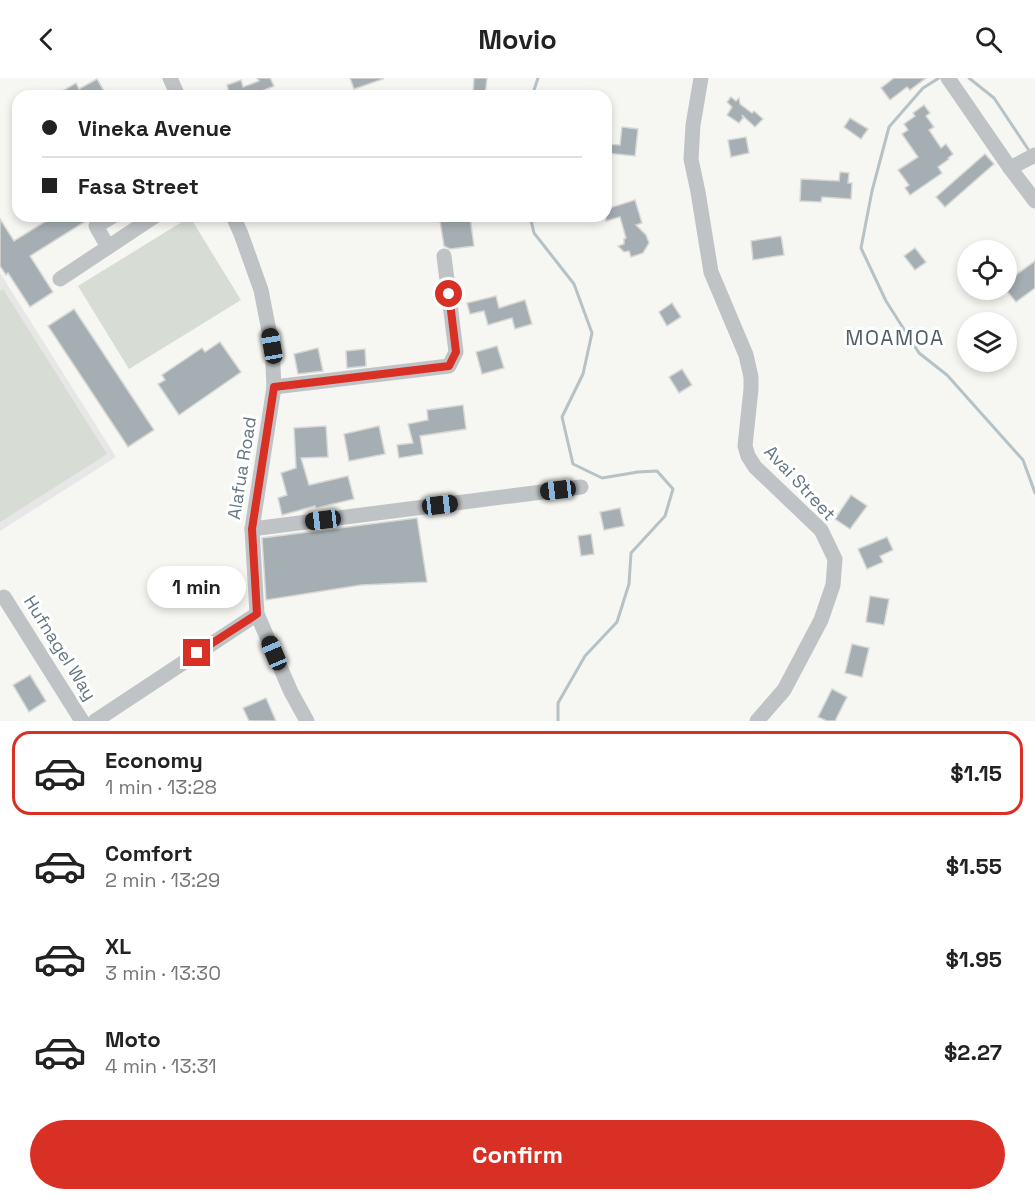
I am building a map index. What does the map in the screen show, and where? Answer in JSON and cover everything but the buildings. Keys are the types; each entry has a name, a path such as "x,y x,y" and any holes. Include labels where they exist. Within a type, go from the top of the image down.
{"street":[{"name":"Avai Street","path":"701,78 693,125 691,159 711,272 746,355 751,377 752,389 745,446 755,467 821,530 835,559 833,585 821,620 784,690 757,721"},
{"path":"951,82 1035,201"},
{"path":"1010,168 1035,155"},
{"path":"103,222 96,226 108,247"},
{"path":"60,279 146,222"},
{"name":"Alafua Road","path":"236,222 261,290 272,346 274,387 252,529 257,614 291,692 308,721"},
{"path":"274,387 449,366 456,352 444,256"},
{"path":"252,529 581,487"},
{"name":"Hufnagel Way","path":"4,597 82,721"},
{"path":"95,721 257,614"}],"shaded area":[{"path":"182,222 193,222 241,300 129,369 78,286"},
{"path":"0,273 116,457 0,531"},
{"path":"3,289 107,454 0,522 0,291"}],"waterway":[{"path":"534,90 538,78"},
{"path":"939,78 923,88 889,127 872,191 861,248 886,301 919,353 947,375 1023,460 1035,493"},
{"path":"969,78 994,98 1028,149"},
{"path":"531,222 534,233 574,284 592,333 583,374 562,417 573,464 602,478 657,471 673,489 665,516 631,553 629,584 617,622 585,656 558,703 558,721"}],"district":[{"name":"MOAMOA","path":"895,338"}],"route":[{"path":"197,653 257,614 252,529 274,387 449,366 456,352 449,294"}]}
